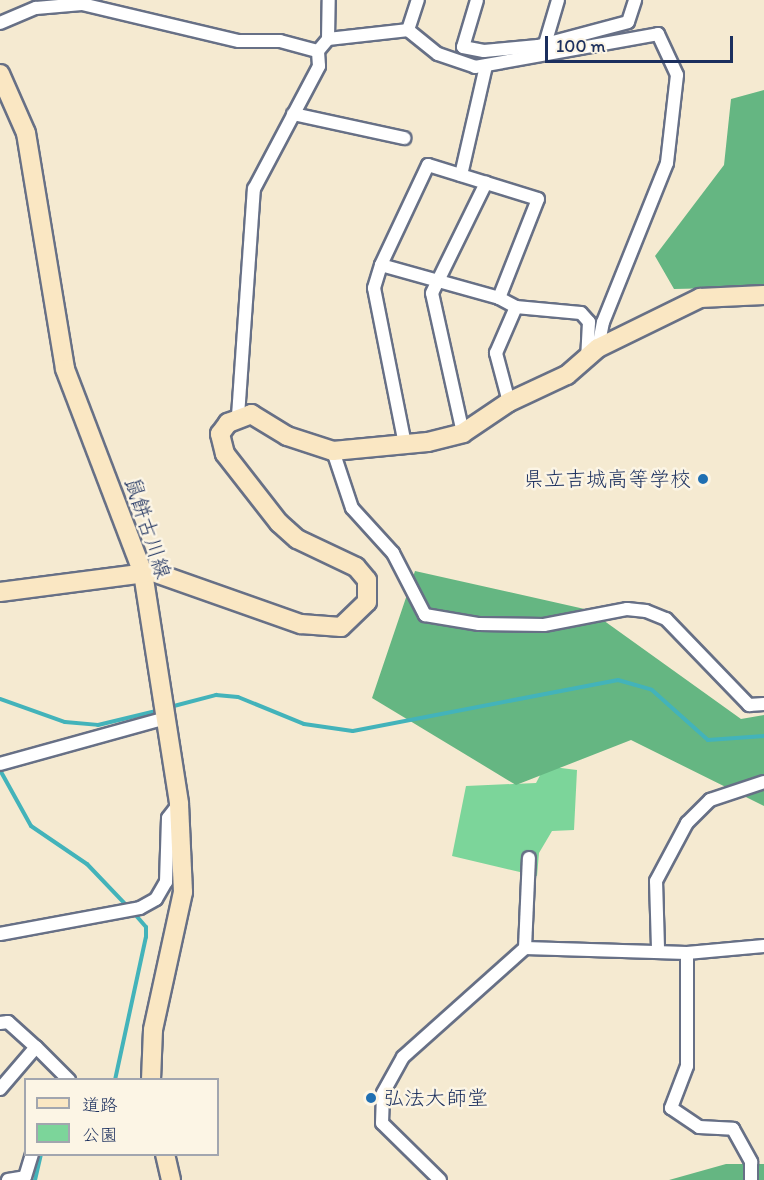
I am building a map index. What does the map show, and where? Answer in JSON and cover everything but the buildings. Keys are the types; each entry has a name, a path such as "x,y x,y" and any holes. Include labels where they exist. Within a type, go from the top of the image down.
{"street":[{"path":"238,416 254,189 319,66 318,51 328,39 329,0"},
{"path":"408,30 418,0"},
{"path":"477,0 463,47 483,51 538,46 628,22 635,0"},
{"path":"545,44 558,0"},
{"path":"0,23 36,8 82,4 239,41 280,41 318,51"},
{"path":"328,39 408,30 438,54 486,66 658,34 677,75 667,163 592,353"},
{"path":"461,175 486,66"},
{"name":"鼠餅古川線","path":"0,74 26,133 64,369 143,573 179,804 184,876 153,1030 151,1078"},
{"path":"293,114 404,138"},
{"path":"405,445 374,288 381,265 428,165 538,200 499,298"},
{"path":"463,433 432,293 486,183"},
{"path":"381,265 499,298 516,307 581,313 589,322 592,353"},
{"path":"0,592 143,573 170,574 220,598 321,628 341,627 367,602 371,587 356,567 291,534 225,454 220,434 238,416 251,414 287,436 333,451 405,445 463,433 509,402 567,375 592,353 700,298 764,295"},
{"path":"509,402 496,353 516,307"},
{"path":"333,451 352,508 393,553 425,615 479,624 544,625 627,609 646,611 666,620 749,705 764,704"},
{"path":"1,764 165,712"},
{"path":"658,948 656,881 687,823 710,800 764,782"},
{"path":"0,934 140,908 164,888 168,818 179,804"},
{"path":"525,948 530,858"},
{"path":"440,1180 382,1123 383,1093 403,1057 525,948 658,948 687,953 764,946"},
{"path":"687,953 687,1066 671,1108 699,1127 733,1129 751,1162 751,1180"},
{"path":"0,1023 8,1022 67,1078"},
{"path":"0,1089 36,1047"},
{"path":"8,1180 25,1177 32,1156"},
{"path":"165,1156 171,1180"}],"green space":[{"path":"764,90 764,287 674,289 655,256 724,165 731,99"},
{"path":"415,571 589,610 741,719 764,715 764,806 631,740 516,785 372,698"},
{"path":"545,766 577,770 574,830 552,831 539,853 537,876 452,856 466,786 536,783"},
{"path":"726,1164 764,1164 764,1180 669,1180"}],"waterway":[{"path":"170,707 216,695 238,697 304,724 353,731 618,680 652,690 708,740 764,736"},
{"path":"0,699 65,722 98,725 160,710"},
{"path":"0,770 31,826 87,864 128,907"},
{"path":"115,1078 146,937 146,927 133,912"},
{"path":"35,1180 41,1156"}],"place":[{"name":"県立吉城高等学校","path":"703,479"},
{"name":"弘法大師堂","path":"371,1098"}]}
